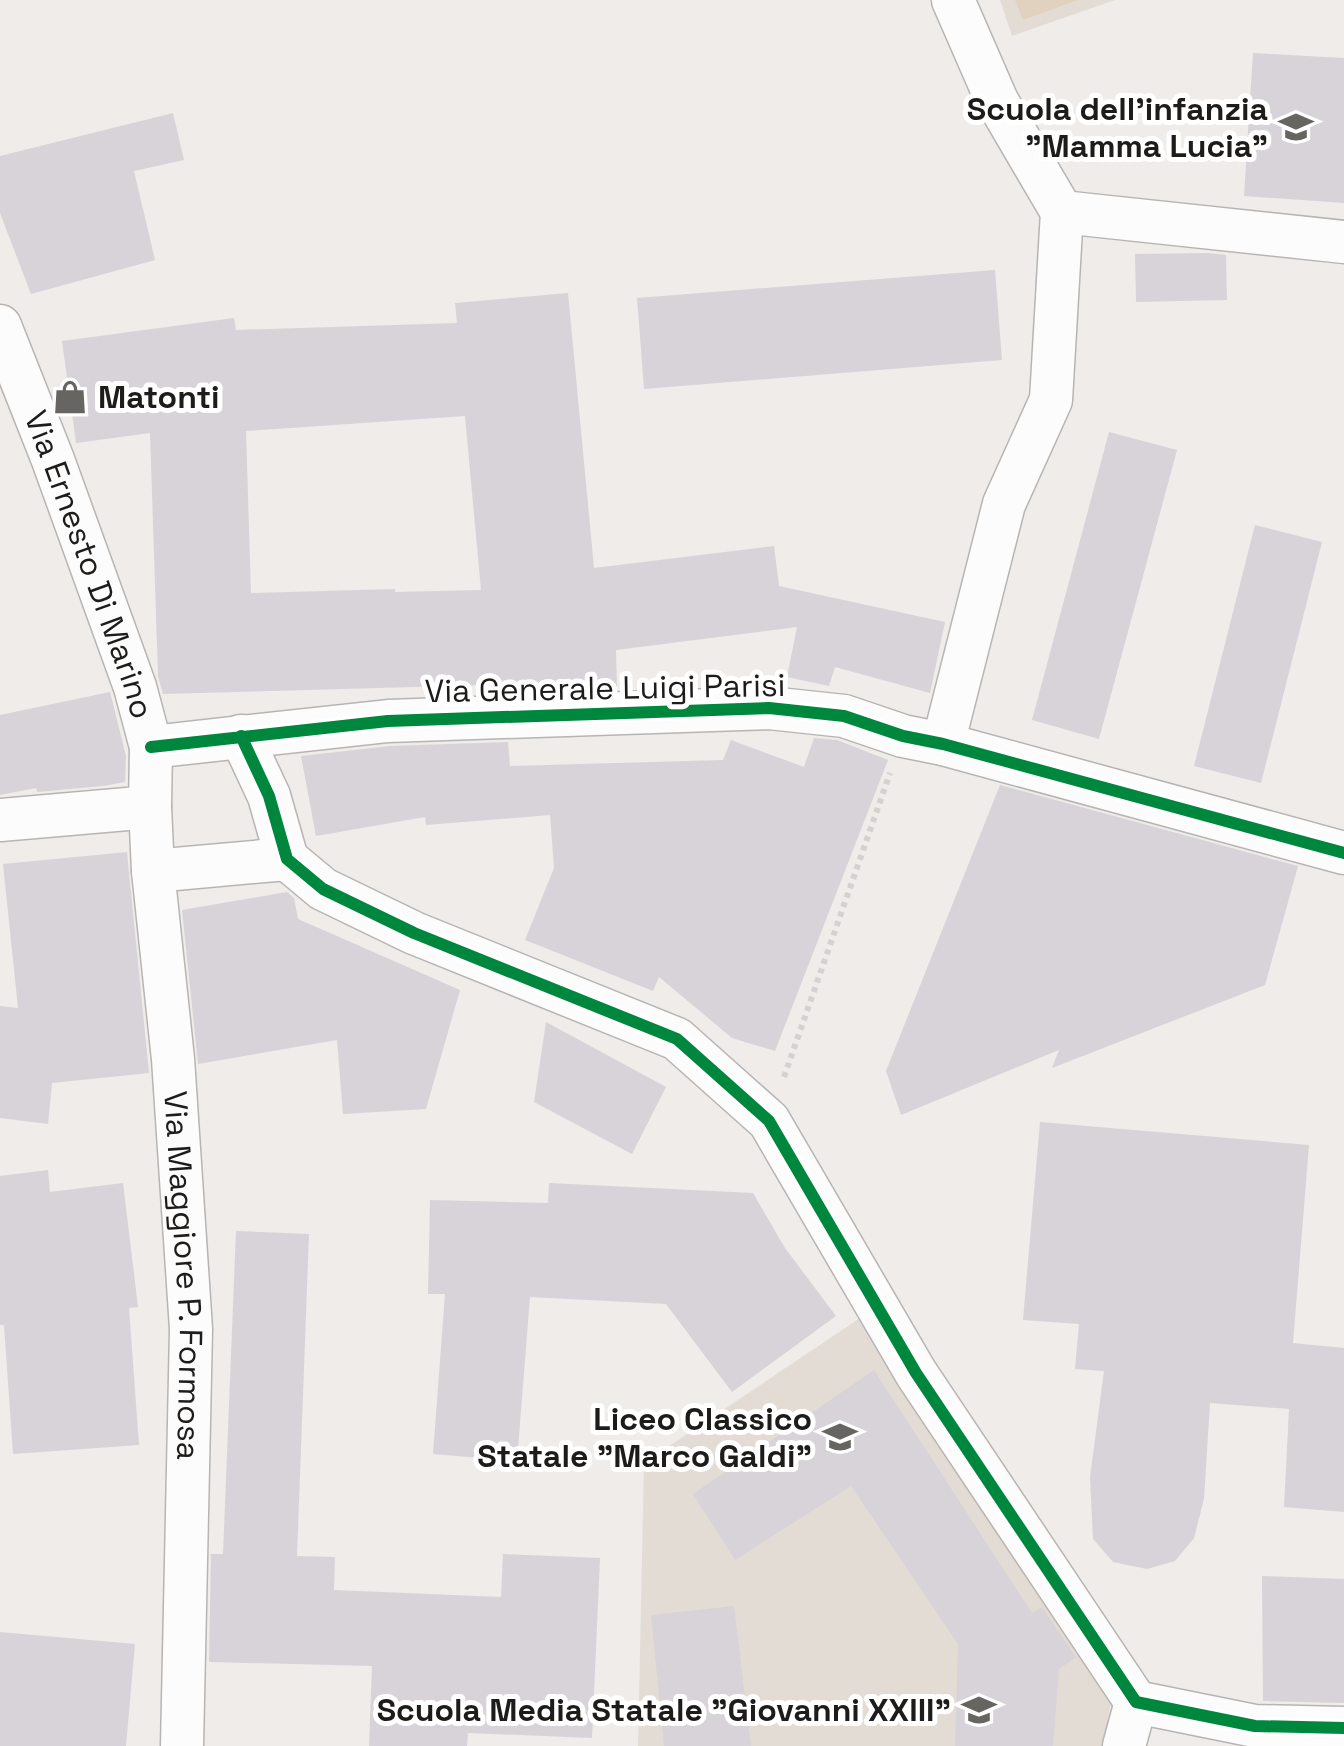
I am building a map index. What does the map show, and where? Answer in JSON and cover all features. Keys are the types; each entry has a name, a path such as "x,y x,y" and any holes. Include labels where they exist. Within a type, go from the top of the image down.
{"street":[{"path":"923,740 1004,504 1051,400 1062,212 998,101 952,0"},
{"path":"1062,212 1344,242"},
{"name":"Via Ernesto Di Marino","path":"0,326 129,670 150,747"},
{"name":"Via Generale Luigi Parisi","path":"150,747 388,721 769,708 844,716 1344,854"},
{"path":"241,736 269,796 286,860 322,889 414,932 678,1039 769,1121 916,1373 1136,1702 1256,1726 1344,1728"},
{"path":"0,820 150,807 150,747"},
{"name":"Via Maggiore P. Formosa","path":"150,807 152,871 173,1058 191,1329 182,1746"},
{"path":"152,871 286,860"},
{"path":"1124,1746 1136,1702"}],"path":[{"path":"769,1121 923,740"}],"shaded area":[{"path":"1000,0 1115,0 1012,36"},
{"path":"1015,0 1078,0 1023,20"},
{"path":"860,1318 1113,1692 1103,1746 638,1746 644,1463"}],"building":[{"name":"Scuola dell'infanzia \"Mamma Lucia\"","path":"1253,53 1344,58 1344,203 1244,196"},
{"path":"173,113 184,160 134,171 155,260 31,294 0,213 0,156"},
{"path":"1135,254 1226,255 1227,300 1136,302"},
{"path":"995,270 1002,360 644,389 637,298"},
{"path":"568,293 594,568 774,546 779,586 945,622 930,693 835,667 829,686 787,677 797,627 616,650 617,688 521,690 520,684 163,694 158,676 150,433 76,443 62,341 234,318 236,330 457,323 455,303","holes":["465,416 481,590 251,593 246,431"]},
{"path":"1109,432 1177,450 1099,739 1032,720"},
{"path":"1255,525 1322,542 1261,783 1194,766"},
{"path":"110,692 126,756 125,782 37,792 36,788 0,795 0,715"},
{"path":"814,738 837,740 888,760 775,1051 732,1038 659,977 653,991 525,940 554,868 550,815 426,825 425,817 316,836 301,756 390,746 508,742 510,766 723,760 731,740 804,767"},
{"path":"1000,785 1298,866 1265,985 1052,1068 1059,1050 901,1115 886,1071"},
{"path":"127,852 149,1073 52,1083 48,1124 0,1118 0,1006 18,1008 3,864"},
{"path":"287,892 294,898 298,919 460,990 426,1109 343,1114 337,1040 198,1064 182,910"},
{"path":"546,1022 666,1087 632,1154 534,1102"},
{"path":"1040,1122 1309,1145 1293,1343 1344,1348 1344,1512 1284,1507 1289,1409 1210,1403 1204,1499 1194,1538 1175,1561 1147,1569 1113,1562 1093,1539 1090,1477 1104,1371 1075,1369 1079,1324 1023,1320"},
{"path":"48,1170 50,1192 123,1183 138,1307 129,1308 139,1445 13,1454 4,1325 0,1325 0,1176"},
{"path":"549,1183 753,1193 785,1248 836,1316 732,1392 666,1304 530,1297 517,1461 433,1454 445,1294 428,1294 430,1200 548,1203"},
{"path":"236,1231 309,1234 297,1556 335,1557 334,1590 501,1597 503,1554 600,1558 592,1738 468,1733 467,1746 369,1746 372,1666 209,1662 211,1554 223,1554"},
{"path":"874,1370 1032,1613 1042,1607 1076,1657 1059,1669 1053,1746 955,1746 958,1644 851,1486 735,1560 693,1494"},
{"path":"1262,1576 1344,1579 1344,1703 1263,1701"},
{"path":"734,1606 751,1746 664,1746 651,1615"},
{"path":"0,1632 135,1644 126,1746 0,1746"}],"cycle path":[{"path":"151,747 388,721 769,708 844,716 903,736 1344,853"},
{"path":"241,736 269,796 287,859 323,889 414,933 677,1039 769,1121 916,1373 1136,1702 1255,1726 1344,1728"}],"place":[{"name":"Scuola dell'infanzia \"Mamma Lucia\"","path":"1296,127"},
{"name":"Matonti","path":"70,397"},
{"name":"Liceo Classico Statale \"Marco Galdi\"","path":"840,1437"},
{"name":"Scuola Media Statale \"Giovanni XXIII\"","path":"979,1710"}]}
